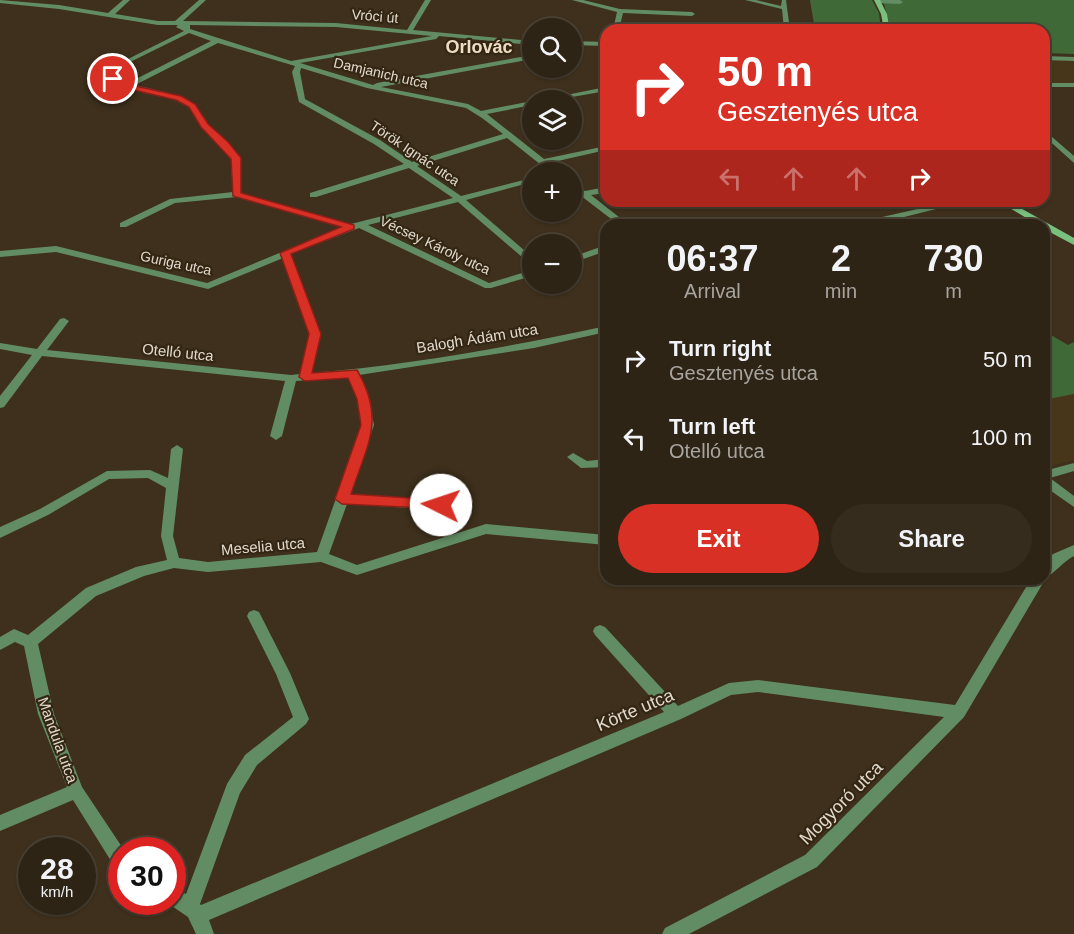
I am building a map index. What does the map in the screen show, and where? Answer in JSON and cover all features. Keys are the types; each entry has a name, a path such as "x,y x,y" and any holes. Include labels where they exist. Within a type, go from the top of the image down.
{"street":[{"path":"59,7 69,0"},
{"path":"110,15 127,0"},
{"path":"177,23 203,0"},
{"path":"410,30 428,0"},
{"path":"575,0 620,11 692,14"},
{"path":"748,0 784,4 786,24"},
{"name":"Vróci út","path":"0,1 59,7 188,26 336,25 522,42"},
{"path":"885,24 878,1 900,2"},
{"path":"617,24 620,11"},
{"name":"Damjanich utca","path":"168,23 188,26 217,41 367,87 454,102 480,113 541,162"},
{"path":"123,225 173,201 237,194 236,158 225,144 204,125 192,106 178,98 128,86 113,79 114,71 187,32 188,26"},
{"path":"294,65 452,35"},
{"path":"128,86 217,41"},
{"path":"582,44 600,44"},
{"path":"582,47 590,44"},
{"path":"1050,58 1074,59"},
{"path":"367,87 522,59"},
{"name":"Török Ignác utca","path":"294,65 302,100 378,142 410,164 457,197 522,252"},
{"path":"1050,84 1074,85"},
{"path":"582,93 600,90"},
{"path":"480,113 522,105"},
{"path":"313,195 508,135"},
{"path":"1050,138 1074,161"},
{"path":"541,162 600,149"},
{"name":"Guriga utca","path":"0,254 56,249 208,286 356,226 457,197 522,182"},
{"path":"583,194 600,190"},
{"name":"Vécsey Károly utca","path":"237,194 356,226 488,286 522,276"},
{"path":"583,194 600,207"},
{"path":"601,207 617,219"},
{"path":"886,219 938,207"},
{"path":"1013,207 1034,219"},
{"path":"1050,228 1074,242"},
{"path":"582,256 600,250"},
{"path":"286,253 315,334 305,377"},
{"path":"0,404 64,321"},
{"name":"Balogh Ádám utca","path":"352,373 534,345 600,329"},
{"name":"Otelló utca","path":"0,346 41,353 291,378 352,373"},
{"path":"322,557 368,425 363,399 352,373"},
{"path":"276,436 291,378"},
{"path":"0,644 14,635 30,642 91,592 141,571 174,563 167,536 177,449"},
{"path":"573,457 585,465 600,464"},
{"path":"1050,473 1074,467"},
{"path":"0,533 44,512 107,475 150,474 172,486"},
{"path":"342,499 441,505 447,483"},
{"path":"1050,484 1074,502"},
{"name":"Meselia utca","path":"174,563 208,567 322,557 357,570 486,529 600,539"},
{"path":"1050,567 1058,558 1074,550"},
{"path":"959,712 1034,585"},
{"path":"195,910 239,780 251,760 301,719 283,673 254,616"},
{"path":"600,631 676,714"},
{"name":"Mandula utca","path":"30,642 46,714 76,790 108,841"},
{"name":"Körte utca","path":"195,910 676,714 729,689 758,686 959,712"},
{"name":"Mogyoró utca","path":"671,934 811,861 959,712"},
{"path":"0,823 76,790"},
{"path":"186,905 195,910 205,934"}],"shaded area":[{"path":"1050,59 1074,60 1074,83 1050,83"},
{"path":"1074,394 1074,460 1050,466 1050,399"}],"green space":[{"path":"810,0 872,0 879,13 880,24 814,24"},
{"path":"883,0 1074,0 1074,54 1050,53 1050,24 889,24"},
{"path":"1050,334 1068,345 1074,342 1074,394 1050,399"}],"district":[{"name":"Orlovác","path":"479,47"}],"route":[{"path":"113,79 128,86 178,98 192,106 204,125 225,144 236,158 237,194 351,227 286,253 315,334 305,377 352,373 363,399 368,425 342,499 441,505"}]}
